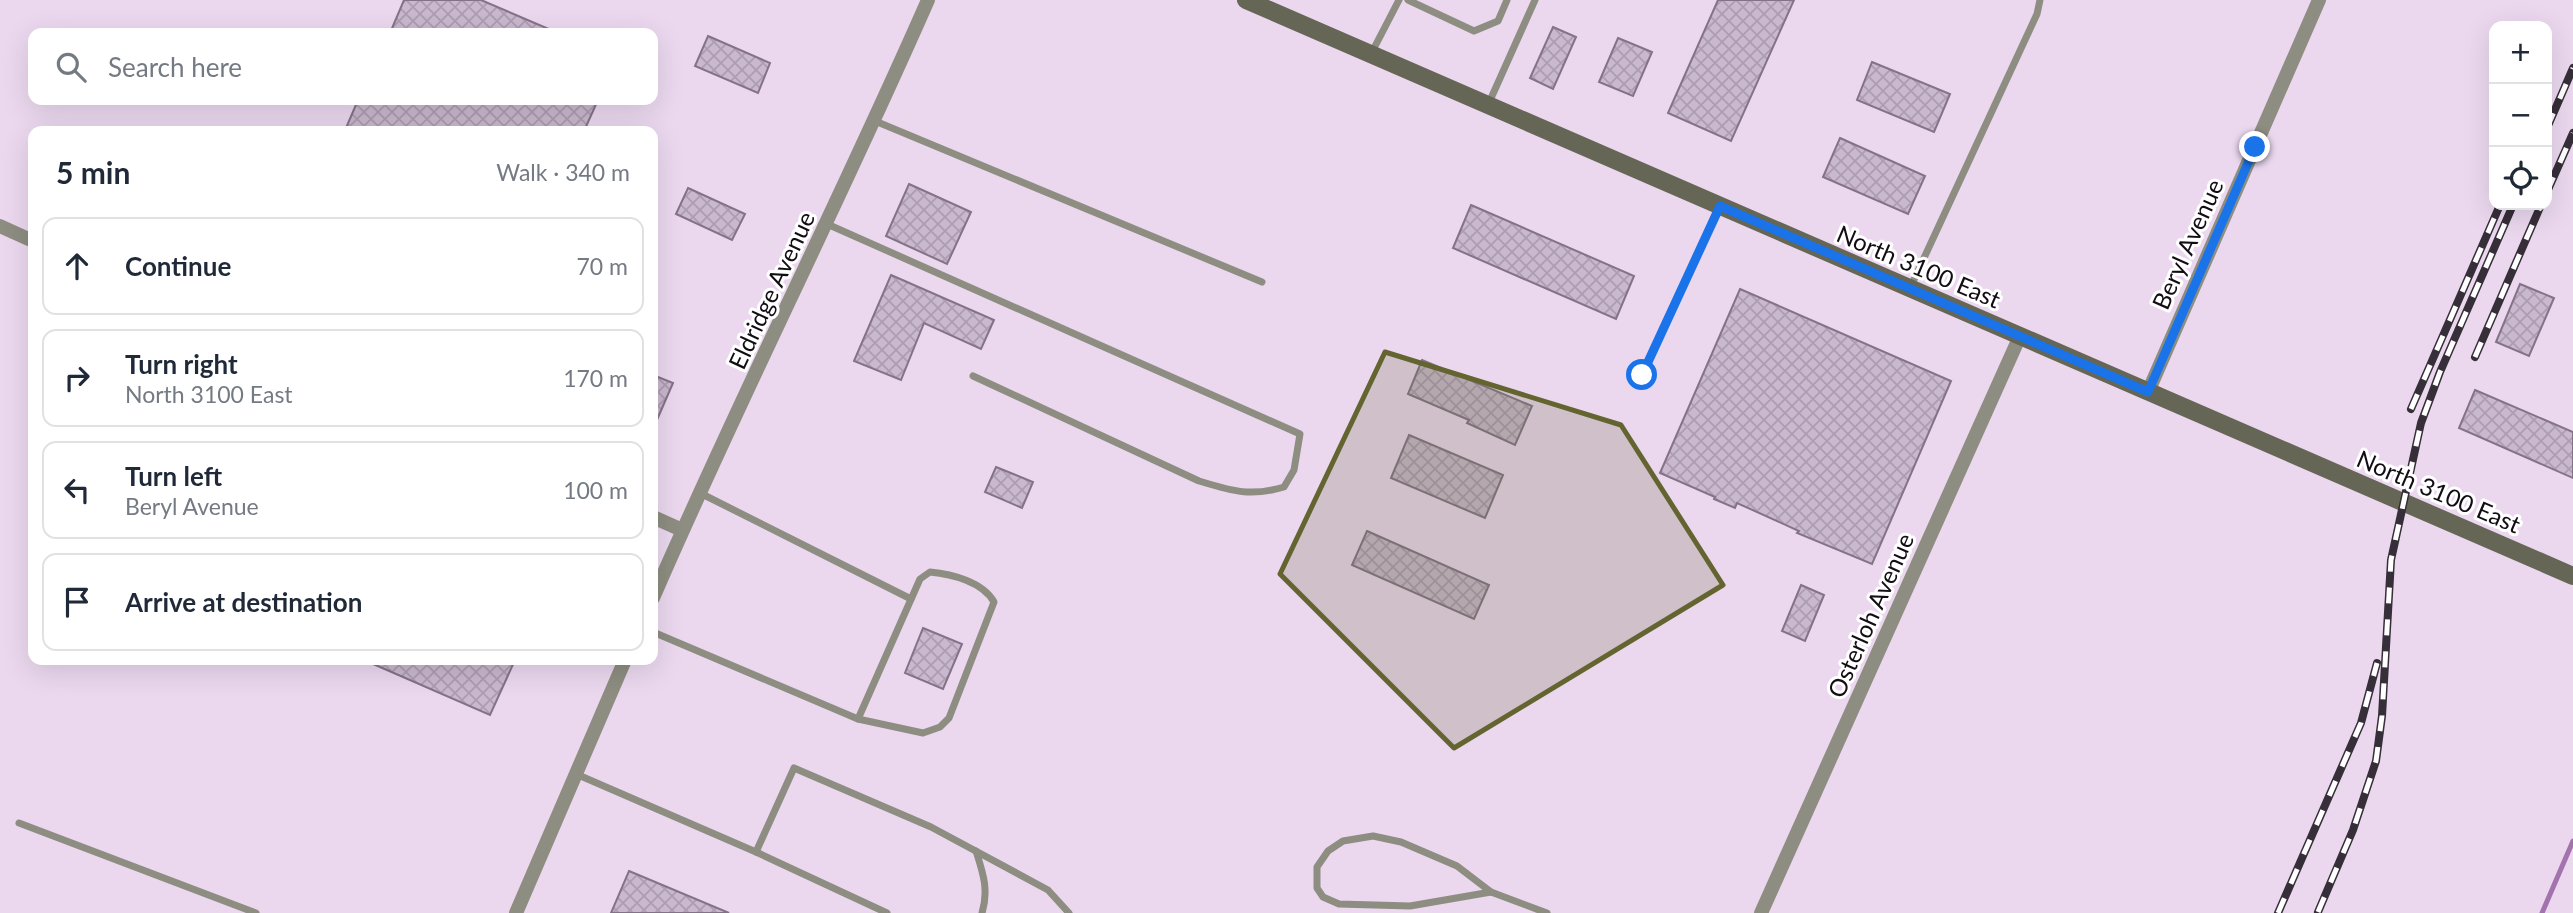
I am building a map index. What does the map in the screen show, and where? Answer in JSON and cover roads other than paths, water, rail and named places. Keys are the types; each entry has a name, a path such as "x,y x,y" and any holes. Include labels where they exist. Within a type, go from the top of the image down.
{"main road":[{"name":"North 3100 East","path":"1246,0 2573,576"}],"street":[{"name":"Eldridge Avenue","path":"658,586 875,121 928,0"},
{"name":"Beryl Avenue","path":"2148,392 2319,0"},
{"path":"0,226 28,239"},
{"name":"Osterloh Avenue","path":"1761,913 2020,336"},
{"path":"658,519 682,530"},
{"path":"516,913 623,665"}],"lane":[{"path":"1371,54 1398,0"},
{"path":"1408,0 1474,31 1498,20 1507,0"},
{"path":"1488,105 1535,0"},
{"path":"1910,289 2037,13 2040,0"},
{"path":"875,121 1262,282"},
{"path":"1642,375 1720,206"},
{"path":"827,224 1300,434 1294,470 1284,487 1263,493 1237,492 1199,481 973,376"},
{"path":"700,492 911,599"},
{"path":"658,634 858,719 923,733 940,727 949,718 994,603 988,592 949,574 930,572 920,579 858,719"},
{"path":"756,852 794,768 931,827 1048,890 1069,913"},
{"path":"576,774 756,852 887,913"},
{"path":"19,823 256,913"},
{"path":"1491,892 1410,906 1339,904 1323,898 1317,888 1317,867 1328,851 1343,841 1373,836 1401,842 1457,866 1491,892 1546,913"},
{"path":"976,851 983,871 987,897 982,913"}],"waterway":[{"path":"2542,913 2573,841"}],"railway":[{"path":"2552,116 2573,68"},
{"path":"2552,181 2573,133"},
{"path":"2411,409 2498,210"},
{"path":"2318,912 2353,830 2376,761 2382,716 2391,560 2421,423 2440,372 2511,210"},
{"path":"2475,357 2539,210"},
{"path":"2278,913 2361,723 2377,663"}]}
